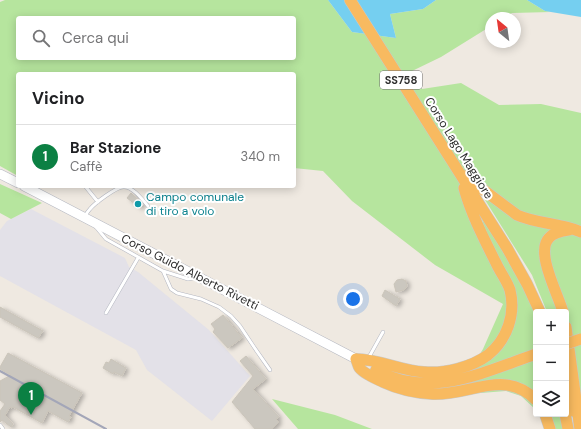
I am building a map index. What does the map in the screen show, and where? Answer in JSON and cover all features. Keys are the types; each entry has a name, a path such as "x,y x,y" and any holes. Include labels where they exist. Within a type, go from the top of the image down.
{"highway":[{"name":"Corso Lago Maggiore","path":"350,0 510,254 528,284 539,309"},
{"path":"456,168 478,187 517,215 525,219 577,231"},
{"path":"356,359 368,359 379,363 425,373 450,370 470,365 481,360 492,352 501,342 512,317 510,290 478,226 456,168"},
{"path":"562,309 544,260 544,250 549,237 556,232 577,231"},
{"path":"569,343 581,339"},
{"path":"568,345 579,429"},
{"path":"356,359 391,377 410,381 437,383 461,380 533,355"},
{"path":"356,359 360,369 376,379 396,388 434,394 502,384 514,387 533,398"},
{"path":"569,397 579,429"},
{"path":"546,417 550,429"},
{"path":"566,417 568,429"}],"main road":[{"path":"0,174 16,182"},
{"name":"Corso Guido Alberto Rivetti","path":"28,188 356,359"}],"lane":[{"path":"87,188 98,202"},
{"path":"118,188 90,208 87,219 106,239 138,258 163,271 188,278 198,277"},
{"path":"127,188 133,190 148,206"},
{"path":"106,313 138,258"},
{"path":"163,271 171,289 177,293 201,299 219,307 231,316 240,326 270,370"},
{"path":"368,359 383,332"},
{"path":"0,425 3,429"}],"shaded area":[{"path":"31,209 125,258 129,267 138,272 209,330 250,376 212,421 147,370 136,350 0,276 0,230 7,221"}],"green space":[{"path":"5,0 328,0 352,32 396,38 390,14 423,9 436,0 527,0 545,11 551,12 485,12 485,30 441,57 410,72 422,89 461,83 499,105 541,104 581,113 581,410 569,373 569,309 546,309 532,275 470,176 493,265 478,203 534,309 533,309 533,407 521,396 506,391 455,395 483,349 503,304 435,265 352,201 323,171 296,168 296,72 16,72 16,175 0,166 0,2"},
{"path":"0,184 42,203 11,219 0,213"},
{"path":"272,399 335,415 372,429 298,429"},
{"path":"541,417 566,417 568,429 547,429"}],"water":[{"path":"328,0 436,0 423,9 390,14 396,38 352,32"},
{"path":"527,0 581,0 581,17 545,11"}],"building":[{"path":"131,193 143,204 140,208 127,198"},
{"path":"402,279 406,281 407,286 404,290 396,292 394,284 397,280"},
{"path":"385,290 400,299 396,306 382,296"},
{"path":"0,307 43,331 38,338 0,317"},
{"path":"223,315 242,338 228,348 213,332 215,329 211,324"},
{"path":"8,353 82,393 69,416 71,417 68,422 48,411 42,423 13,407 10,407 5,415 13,424 11,427 2,420 0,422 0,411 5,404 0,400 0,381 11,375 0,369 0,367"},
{"path":"246,356 266,379 253,389 279,417 276,419 279,422 272,429 255,429 232,402 253,376 240,361"},
{"path":"111,359 126,368 122,376 114,372 113,374 103,368 106,362 109,363"}],"railway":[{"path":"0,371 106,429"}],"place":[{"name":"Campo comunale di tiro a volo","path":"138,204"},
{"name":"Bar Stazione","path":"31,415"}]}
